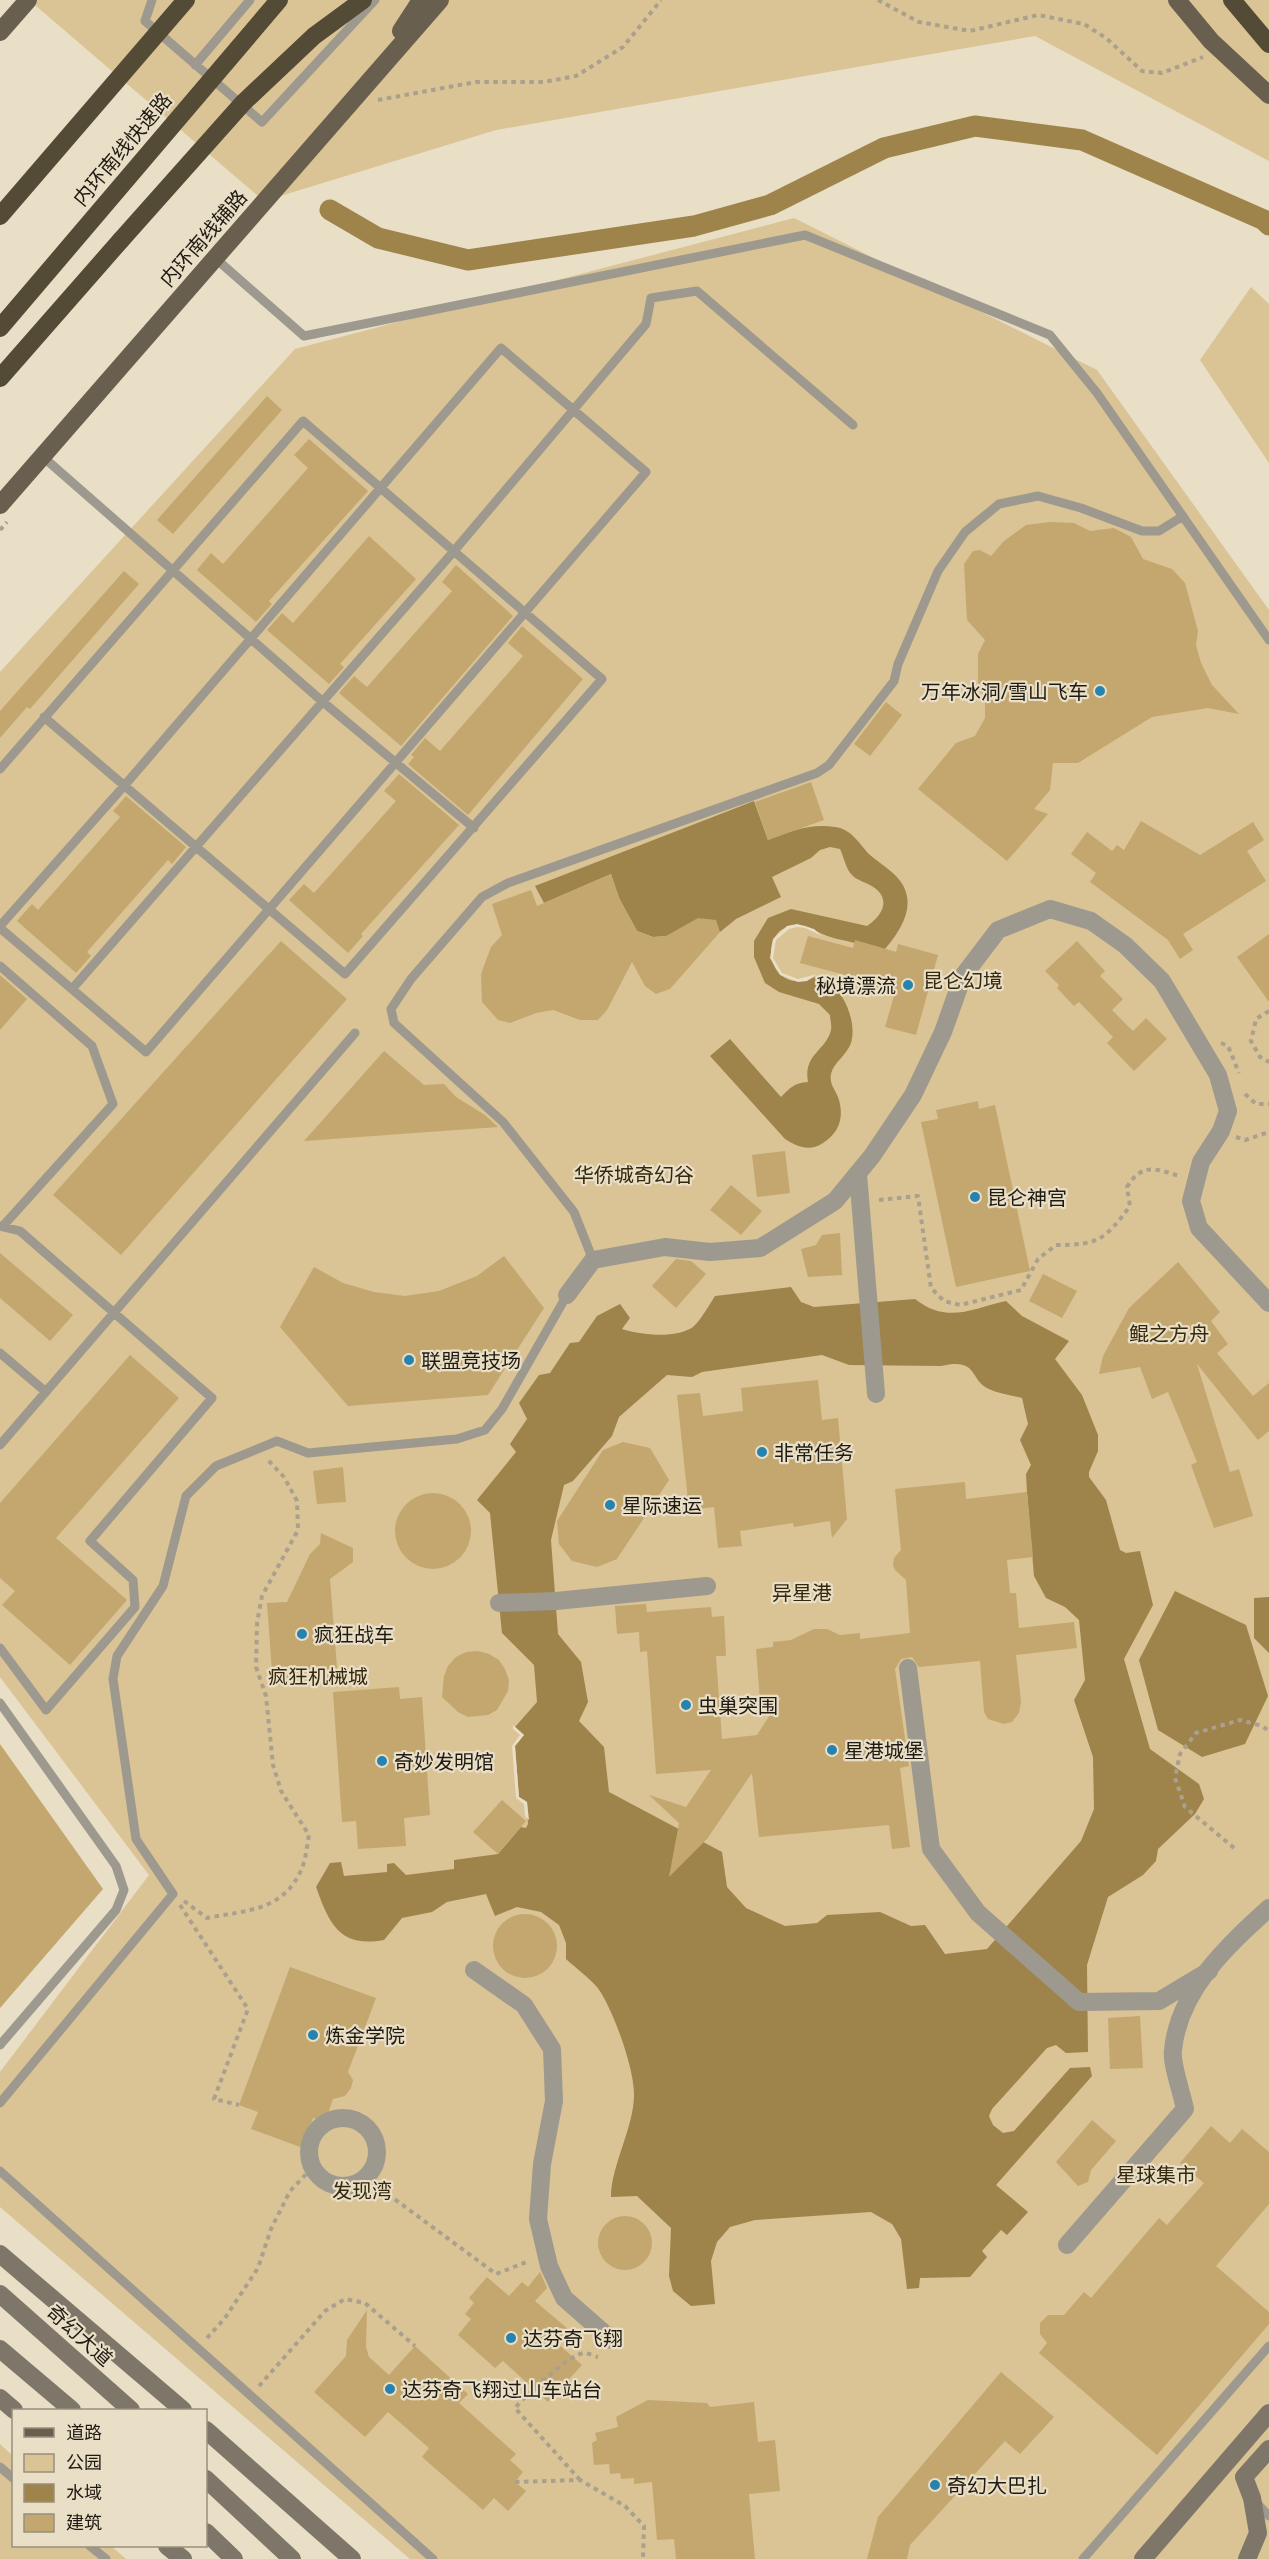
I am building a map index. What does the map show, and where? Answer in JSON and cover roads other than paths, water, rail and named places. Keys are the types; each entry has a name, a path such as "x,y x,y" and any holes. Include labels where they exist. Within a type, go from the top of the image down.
{"highway":[{"path":"0,216 186,0"},
{"name":"内环南线快速路","path":"0,328 279,0"},
{"path":"0,378 243,103 314,36 363,0"},
{"path":"1232,0 1269,44"}],"main road":[{"path":"0,32 28,0"},
{"path":"372,78 421,0"},
{"name":"内环南线辅路","path":"0,505 440,0"},
{"path":"1177,0 1220,49 1269,95"}],"street":[{"path":"567,1295 593,1260 665,1247 710,1252 760,1248 835,1201 858,1174 913,1095 943,1032 963,976 998,930 1050,909 1091,921 1125,945 1162,981 1218,1075 1228,1111 1221,1131 1201,1162 1191,1202 1199,1228 1269,1303"},
{"path":"858,1174 876,1394"},
{"path":"499,1603 555,1601 707,1586"},
{"path":"908,1668 931,1850 978,1913 1079,2002 1159,2001 1209,1971"},
{"path":"1067,2246 1185,2109 1172,2051 1186,2000 1230,1943 1269,1908"},
{"path":"474,1970 524,2005 552,2049 554,2101 542,2164 538,2219 547,2255 564,2298 612,2340"},
{"path":"346,2118 365,2126 372,2134 377,2157 373,2169 366,2178 345,2187 334,2186 323,2181 312,2168 308,2152 310,2141 316,2131 335,2119 346,2118"},
{"path":"0,2253 182,2409"},
{"name":"奇幻大道","path":"0,2294 130,2409"},
{"path":"0,2349 71,2409"},
{"path":"0,2398 13,2409"},
{"path":"1232,2473 1269,2413"},
{"path":"207,2431 352,2559"},
{"path":"1143,2559 1232,2473 1269,2449"},
{"path":"1232,2473 1252,2498 1258,2533 1246,2559"},
{"path":"207,2480 292,2559"},
{"path":"207,2533 234,2559"},
{"path":"168,2547 183,2559"}],"lane":[{"path":"152,0 145,21 262,122 375,0"},
{"path":"195,64 250,0"},
{"path":"215,258 304,336 805,235 1050,335 1097,393 1269,640"},
{"path":"72,989 454,551 646,324 651,298 697,291 853,425"},
{"path":"501,348 573,410 646,472 146,1052 0,927 501,348"},
{"path":"0,768 44,717 303,421 602,679 345,974 44,717"},
{"path":"42,456 323,702 474,828"},
{"path":"593,1260 574,1212 503,1122 394,1023 391,1009 411,979 482,897 508,883 817,773 829,765 894,681 898,664 938,570 965,532 999,504 1038,496 1081,508 1142,531 1159,531 1183,516"},
{"path":"0,966 92,1046 113,1104 2,1226 20,1231 212,1398 90,1541 133,1580 135,1607 46,1710 0,1648"},
{"path":"0,1445 355,1033"},
{"path":"0,2103 173,1894 136,1839 113,1679 117,1656 163,1586 186,1496 216,1466 277,1441 308,1453 457,1440 485,1430 502,1409 567,1295"},
{"path":"0,1353 46,1392"},
{"path":"0,1703 117,1866 124,1890 117,1910 0,2045"},
{"path":"0,2171 433,2559"},
{"path":"1083,2559 1269,2346"},
{"path":"0,2468 12,2477"},
{"path":"1252,2498 1269,2516"},
{"path":"91,2547 106,2559"}],"water":[{"path":"754,801 768,840 809,827 841,828 851,834 870,855 895,875 907,894 908,904 903,923 885,949 831,937 799,925 783,929 775,937 771,949 772,960 777,971 786,979 799,981 815,977 826,981 840,993 851,1018 851,1043 834,1066 831,1074 841,1113 839,1124 828,1139 818,1146 808,1148 785,1139 710,1056 730,1039 781,1097 793,1086 808,1082 809,1065 825,1043 831,1030 830,1015 819,1004 779,992 765,983 754,957 754,941 768,918 791,909 867,926 878,917 883,906 881,895 851,873 840,849 830,847 820,850 811,858 772,877 781,897 736,919 720,932 653,937 637,931 619,898 611,874 544,903 535,886"},
{"path":"791,1287 801,1302 814,1307 915,1299 927,1307 949,1313 1006,1301 1022,1316 1069,1341 1055,1359 1082,1395 1098,1435 1098,1451 1089,1477 1106,1500 1120,1550 1126,1553 1140,1551 1153,1605 1124,1659 1150,1749 1199,1784 1204,1799 1195,1814 1158,1849 1156,1861 1143,1875 1108,1897 1087,1965 1088,2052 1066,2053 1056,2045 1047,2048 992,2109 989,2116 993,2125 1003,2133 1014,2131 1070,2068 1090,2067 1092,2076 996,2185 1028,2212 1007,2235 1001,2230 982,2251 987,2257 970,2277 920,2278 919,2288 907,2289 901,2239 892,2224 871,2212 755,2220 730,2227 717,2242 711,2261 715,2304 691,2306 673,2291 669,2276 671,2228 637,2196 611,2197 615,2172 633,2107 631,2070 622,2039 603,1996 593,1983 566,1959 566,1943 559,1925 541,1912 517,1907 495,1916 486,1894 447,1902 432,1912 402,1918 384,1940 356,1940 346,1936 331,1922 316,1887 330,1863 341,1862 344,1876 387,1872 387,1864 394,1863 406,1875 454,1869 454,1860 498,1854 521,1827 526,1828 528,1824 527,1802 519,1797 515,1746 524,1735 515,1727 537,1702 534,1665 502,1633 490,1513 477,1500 516,1452 510,1444 527,1419 519,1403 539,1375 550,1373 570,1343 579,1342 597,1316 620,1304 630,1318 622,1329 648,1334 677,1333 693,1327 715,1296","holes":["822,1355 849,1365 962,1365 968,1367 989,1389 1022,1398 1028,1424 1020,1440 1031,1465 1026,1474 1034,1576 1046,1598 1065,1607 1079,1620 1085,1680 1074,1700 1093,1757 1094,1809 1081,1841 987,1949 945,1954 925,1925 911,1926 880,1912 827,1915 817,1923 785,1926 746,1908 727,1887 722,1852 609,1792 604,1747 579,1721 588,1702 581,1662 558,1634 551,1540 564,1485 573,1481 612,1436 619,1417 667,1375 692,1377 702,1372"]},
{"path":"1175,1591 1246,1625 1268,1696 1245,1744 1202,1757 1158,1730 1139,1660"},
{"path":"1269,1597 1269,1653 1254,1638 1254,1598"}],"waterway":[{"path":"330,210 378,238 468,260 694,226 770,205 884,148 975,126 1082,140 1264,220 1269,225"}],"place":[{"name":"万年冰洞/雪山飞车","path":"1100,691"},
{"name":"秘境漂流","path":"908,985"},
{"name":"昆仑神宫","path":"975,1197"},
{"name":"联盟竞技场","path":"409,1360"},
{"name":"非常任务","path":"762,1452"},
{"name":"星际速运","path":"610,1505"},
{"name":"疯狂战车","path":"302,1634"},
{"name":"虫巢突围","path":"686,1705"},
{"name":"星港城堡","path":"832,1750"},
{"name":"奇妙发明馆","path":"382,1761"},
{"name":"炼金学院","path":"313,2035"},
{"name":"达芬奇飞翔","path":"511,2338"},
{"name":"达芬奇飞翔过山车站台","path":"390,2389"},
{"name":"奇幻大巴扎","path":"935,2485"}],"park label":[{"name":"昆仑幻境","path":"963,980"},
{"name":"华侨城奇幻谷","path":"634,1174"},
{"name":"鲲之方舟","path":"1169,1333"},
{"name":"异星港","path":"802,1592"},
{"name":"疯狂机械城","path":"318,1676"},
{"name":"星球集市","path":"1156,2174"},
{"name":"发现湾","path":"362,2190"}]}
